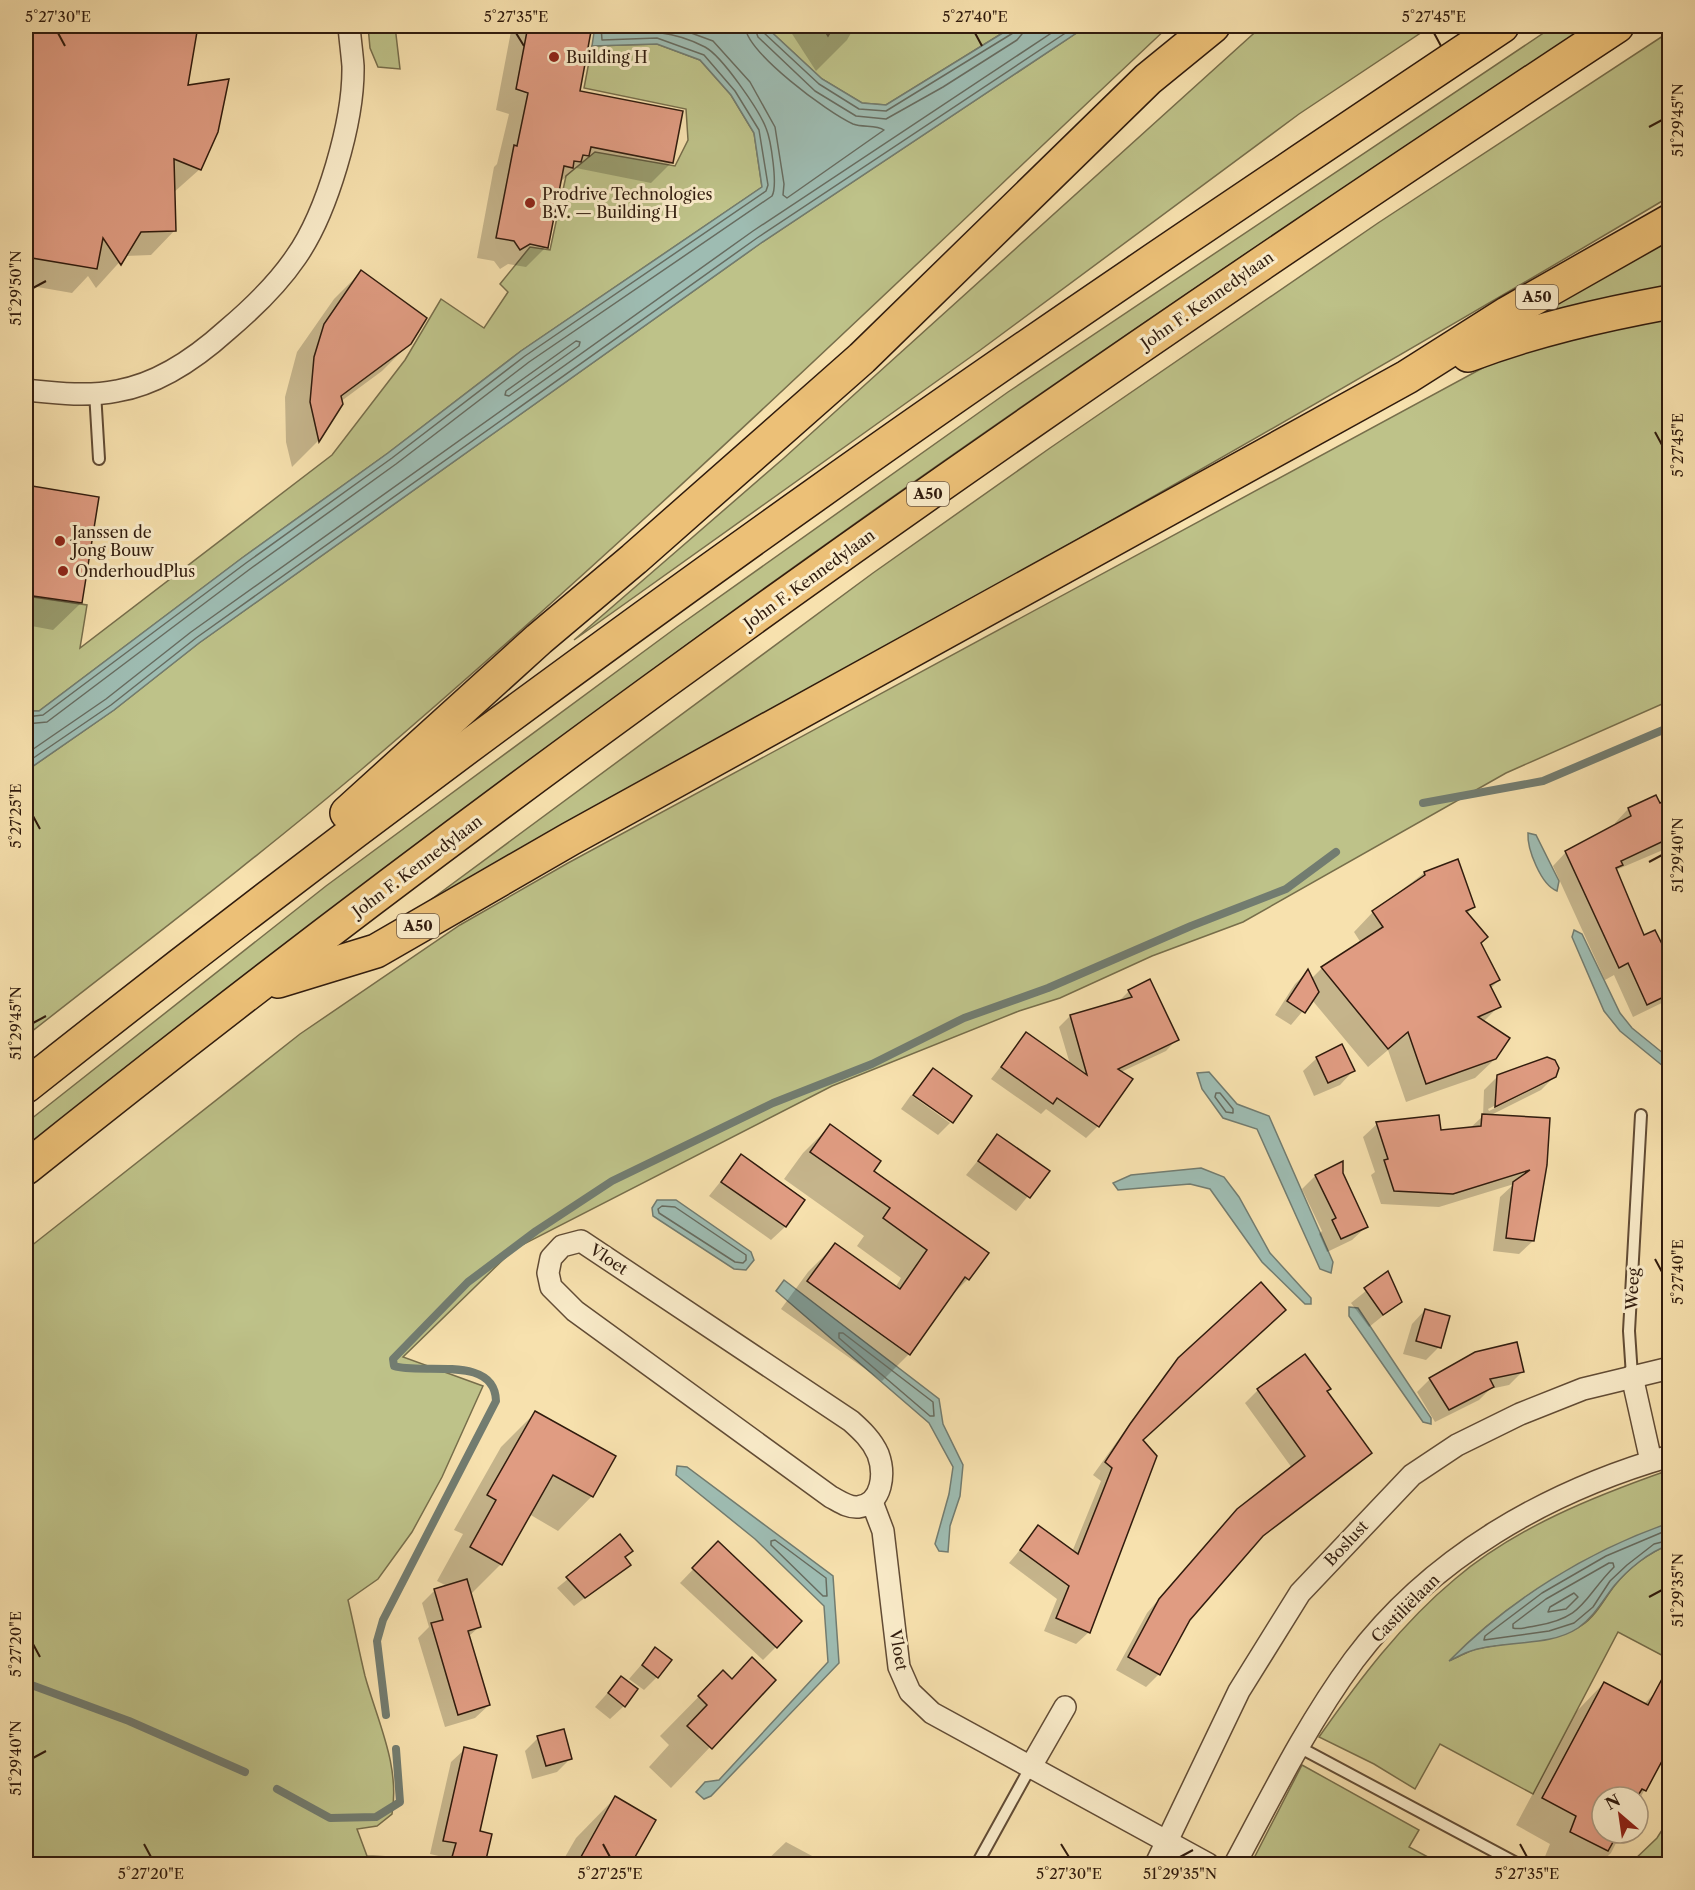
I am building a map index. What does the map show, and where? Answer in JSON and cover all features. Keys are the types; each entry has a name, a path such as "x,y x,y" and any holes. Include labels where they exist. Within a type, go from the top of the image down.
{"highway":[{"path":"190,956 539,639 634,559 862,358 1148,79 1213,26"},
{"path":"26,1086 190,956 386,807 816,494 1502,26"},
{"name":"John F. Kennedylaan","path":"26,1168 256,987 536,776 822,569 1199,304 1617,26"},
{"name":"A50","path":"256,987 376,951 560,845 1407,377 1508,313 1670,221"},
{"name":"A50","path":"1407,377 1522,335 1596,316 1670,302"}],"street":[{"path":"26,390 72,394 117,391 159,377 191,360 261,300 297,256 331,186 345,131 353,68 349,26"},
{"name":"Vloet","path":"581,1241 850,1421 867,1436 878,1454 882,1487 872,1502 859,1507 849,1506 831,1497 575,1311 551,1287 548,1273 551,1258 562,1246 581,1241"},
{"name":"Boslust","path":"1156,1864 1239,1691 1300,1593 1412,1475 1457,1445 1520,1414 1583,1389 1670,1368"},
{"name":"Weeg","path":"1632,1376 1660,1459"},
{"name":"Castiliëlaan","path":"1235,1864 1298,1746 1355,1659 1416,1592 1464,1552 1560,1496 1623,1469 1660,1459"},
{"name":"Vloet","path":"872,1502 883,1531 899,1667 910,1692 932,1713 1208,1864"},
{"path":"1030,1768 1065,1707"}],"lane":[{"path":"95,393 99,459"},
{"name":"Weeg","path":"1632,1376 1629,1331 1641,1115"},
{"path":"1298,1746 1518,1864"},
{"path":"977,1864 1030,1768"}],"green space":[{"path":"368,26 395,26 400,69 378,67 370,48"},
{"path":"765,26 822,26 828,36 834,26 1014,26 886,105 862,103 822,79"},
{"path":"1087,26 1169,26 669,496 466,679 279,837 26,1036 26,771 114,710 199,643 761,243"},
{"path":"1262,26 1431,26 1299,114 979,351 574,640 784,458"},
{"path":"1554,26 1588,26 1120,339 739,607 533,759 26,1152 26,1123 326,886 677,627 1008,392"},
{"path":"1669,32 1669,197 1205,467 425,904 873,573 1050,448 1378,223"},
{"path":"657,44 700,60 731,95 754,133 762,187 521,351 388,453 242,558 39,711 26,711 26,596 87,605 80,648 332,455 405,360 441,299 484,328 508,292 500,284 530,247 550,250 566,176 595,152 675,166 688,140 686,109 584,88 592,46"},
{"path":"1669,240 1669,291 1516,327"},
{"path":"1669,311 1669,701 1506,773 1243,922 1152,956 1060,998 1019,1011 832,1086 514,1249 403,1357 483,1386 442,1477 412,1532 378,1579 348,1600 365,1676 390,1761 394,1796 392,1814 377,1826 357,1829 367,1856 391,1857 402,1864 26,1864 26,1250 300,1034 460,925 568,863 1525,345"},
{"path":"1669,1470 1669,1523 1610,1549 1553,1580 1499,1616 1451,1660 1488,1646 1552,1637 1575,1629 1593,1616 1615,1585 1633,1567 1647,1556 1669,1545 1669,1659 1618,1632 1533,1794 1440,1744 1415,1789 1374,1764 1319,1737 1365,1674 1399,1634 1435,1596 1479,1560 1557,1515"},
{"path":"1302,1765 1419,1830 1409,1847 1441,1864 1251,1864"},
{"path":"1669,1819 1669,1864 1630,1864 1650,1845"}],"water":[{"path":"595,26 765,26 822,79 862,103 886,105 1014,26 1087,26 761,243 199,643 114,710 26,771 26,711 39,711 242,558 388,453 521,351 762,187 754,133 731,95 700,60 657,44 592,46"},
{"path":"1528,833 1536,835 1559,881 1557,891 1546,882 1536,866"},
{"path":"1574,930 1582,934 1620,1013 1632,1028 1669,1058 1669,1071 1620,1031 1604,1011 1572,937"},
{"path":"1209,1072 1237,1104 1269,1116 1333,1262 1331,1273 1320,1269 1257,1129 1223,1118 1202,1089 1197,1073"},
{"path":"1201,1168 1224,1177 1239,1197 1270,1253 1311,1298 1311,1304 1305,1304 1262,1262 1210,1189 1190,1184 1118,1190 1113,1183 1131,1175"},
{"path":"657,1200 676,1200 751,1252 754,1260 746,1270 734,1269 653,1216 652,1208"},
{"path":"784,1280 939,1399 943,1424 963,1465 960,1496 950,1526 948,1552 939,1551 935,1544 949,1494 953,1467 929,1423 776,1291"},
{"path":"1349,1307 1358,1308 1431,1418 1431,1424 1423,1422 1349,1316"},
{"path":"677,1466 687,1467 833,1576 839,1663 711,1796 704,1799 696,1792 705,1782 719,1780 828,1662 824,1606 755,1539 676,1475"},
{"path":"1669,1523 1669,1545 1646,1557 1626,1573 1594,1614 1578,1628 1567,1634 1541,1641 1474,1650 1449,1661 1497,1618 1551,1580 1609,1548"}],"building":[{"path":"26,26 198,26 188,85 229,79 218,132 201,170 174,159 176,231 141,232 121,265 103,238 97,269 26,257"},
{"path":"528,26 592,26 580,91 683,111 673,163 591,147 589,156 583,155 581,162 574,161 573,168 564,166 548,248 530,244 520,250 514,241 496,238 514,145 517,146 528,93 516,89"},
{"path":"361,270 427,318 411,344 341,396 343,404 319,442 310,402 314,357 324,324"},
{"path":"26,485 99,497 82,603 26,595"},
{"path":"1656,795 1660,803 1670,798 1670,838 1621,861 1623,865 1616,868 1644,935 1655,930 1670,960 1670,994 1647,1005 1628,963 1619,968 1565,851 1631,816 1628,808"},
{"path":"1458,859 1475,907 1466,911 1488,937 1481,943 1500,980 1490,985 1501,1007 1478,1017 1510,1038 1496,1059 1426,1084 1408,1032 1388,1049 1321,967 1383,927 1372,911 1425,875 1424,872"},
{"path":"1308,969 1319,992 1305,1013 1287,1001"},
{"path":"1150,979 1179,1040 1118,1069 1133,1079 1099,1127 1057,1098 1053,1104 1001,1067 1026,1032 1087,1075 1070,1015 1132,997 1128,990"},
{"path":"1342,1044 1355,1071 1328,1083 1316,1057"},
{"path":"1547,1057 1555,1060 1559,1068 1556,1077 1495,1107 1497,1075"},
{"path":"933,1068 972,1096 953,1123 913,1095"},
{"path":"1482,1114 1550,1118 1547,1165 1534,1241 1506,1238 1513,1182 1530,1170 1453,1194 1394,1191 1384,1160 1388,1159 1376,1122 1439,1115 1441,1130 1481,1126"},
{"path":"830,1124 881,1161 874,1171 989,1253 969,1280 965,1277 910,1355 807,1281 835,1243 900,1289 927,1250 883,1218 890,1208 810,1152"},
{"path":"997,1134 1050,1171 1030,1198 978,1161"},
{"path":"741,1154 805,1200 786,1227 721,1182"},
{"path":"1343,1161 1343,1173 1368,1227 1341,1239 1332,1220 1336,1218 1315,1175"},
{"path":"1388,1271 1402,1302 1383,1315 1364,1288"},
{"path":"1261,1282 1286,1310 1143,1440 1157,1456 1090,1633 1056,1618 1069,1586 1020,1550 1038,1525 1078,1554 1112,1468 1105,1462 1130,1424 1178,1358"},
{"path":"1425,1309 1450,1316 1441,1348 1416,1341"},
{"path":"1517,1342 1524,1372 1490,1379 1494,1387 1449,1410 1429,1378 1475,1352"},
{"path":"1305,1354 1331,1389 1327,1391 1372,1453 1263,1536 1190,1620 1160,1675 1128,1657 1159,1599 1237,1509 1305,1456 1257,1389"},
{"path":"535,1411 616,1456 593,1497 553,1475 502,1565 470,1547 496,1500 487,1495"},
{"path":"620,1534 633,1551 625,1557 631,1565 585,1598 566,1577"},
{"path":"718,1541 802,1621 777,1648 692,1568"},
{"path":"467,1579 481,1627 468,1631 490,1705 458,1715 431,1623 443,1620 434,1589"},
{"path":"655,1647 672,1660 658,1678 642,1665"},
{"path":"752,1657 776,1680 712,1749 687,1726 707,1705 698,1696 723,1670 732,1679"},
{"path":"1670,1664 1670,1746 1649,1785 1590,1785 1590,1842 1570,1832 1576,1816 1542,1798 1604,1682 1648,1705"},
{"path":"621,1676 638,1689 625,1707 608,1693"},
{"path":"564,1729 572,1759 546,1766 537,1736"},
{"path":"464,1747 497,1755 480,1831 492,1834 485,1864 450,1864 456,1843 443,1841"},
{"path":"615,1796 656,1820 631,1864 577,1864"},
{"path":"1596,1845 1611,1845 1608,1851"}],"waterway":[{"path":"1423,803 1543,781 1670,727"},
{"path":"386,1715 377,1641 383,1620 496,1401 492,1386 483,1377 455,1369 394,1366 393,1359 468,1282 536,1231 612,1181 773,1103 872,1064 964,1018 1048,988 1191,926 1286,889 1336,852"},
{"path":"26,1683 129,1721 245,1772"},
{"path":"277,1789 330,1818 376,1817 400,1802 396,1749"}],"place":[{"name":"Building H","path":"554,57"},
{"name":"Prodrive Technologies B.V. — Building H","path":"530,203"},
{"name":"Janssen de Jong Bouw","path":"60,541"},
{"name":"OnderhoudPlus","path":"63,571"}]}
